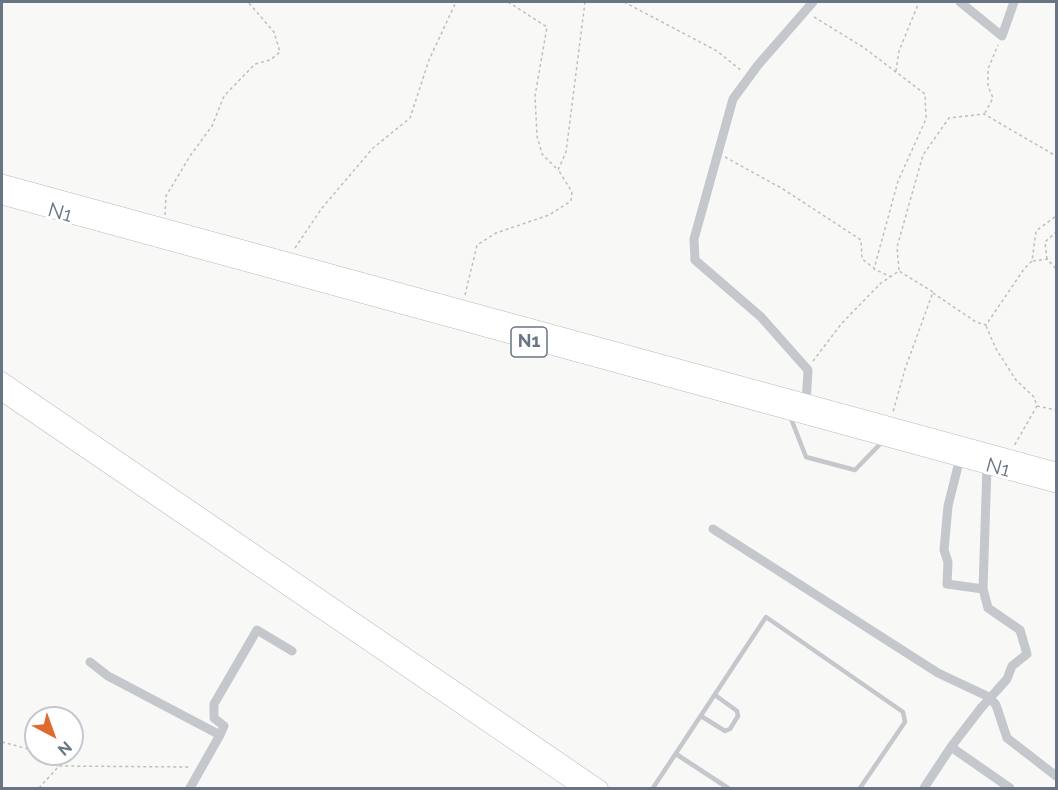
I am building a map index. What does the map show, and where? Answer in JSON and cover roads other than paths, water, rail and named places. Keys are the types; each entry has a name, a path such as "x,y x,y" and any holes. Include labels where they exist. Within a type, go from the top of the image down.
{"highway":[{"name":"N1","path":"2,182 806,404 960,458 1056,484"},
{"name":"N1","path":"2,196 789,413 1008,457 1056,470"}],"main road":[{"path":"2,379 148,486 574,783 601,789"},
{"path":"2,394 148,486"}],"street":[{"path":"806,404 808,370 761,317 695,260 694,238 720,154 733,99 813,2"},
{"path":"960,2 1002,36 1014,2"},
{"path":"960,458 948,506 944,549 948,562 947,584 983,589"},
{"path":"924,789 951,747 1007,679 1012,666 1027,654 1020,630 988,608 983,589 987,466"},
{"path":"713,529 938,673 989,697 996,705 1006,738 1056,776"},
{"path":"190,789 224,726 214,718 214,704 257,630 292,651"},
{"path":"90,662 108,676 220,735"},
{"path":"951,747 1010,789"}],"lane":[{"path":"789,413 806,457 855,470 887,432"},
{"path":"653,789 766,617 903,712 905,722 860,789"},
{"path":"701,716 725,731 730,729 738,716 737,711 715,695"},
{"path":"676,754 728,789"}]}
